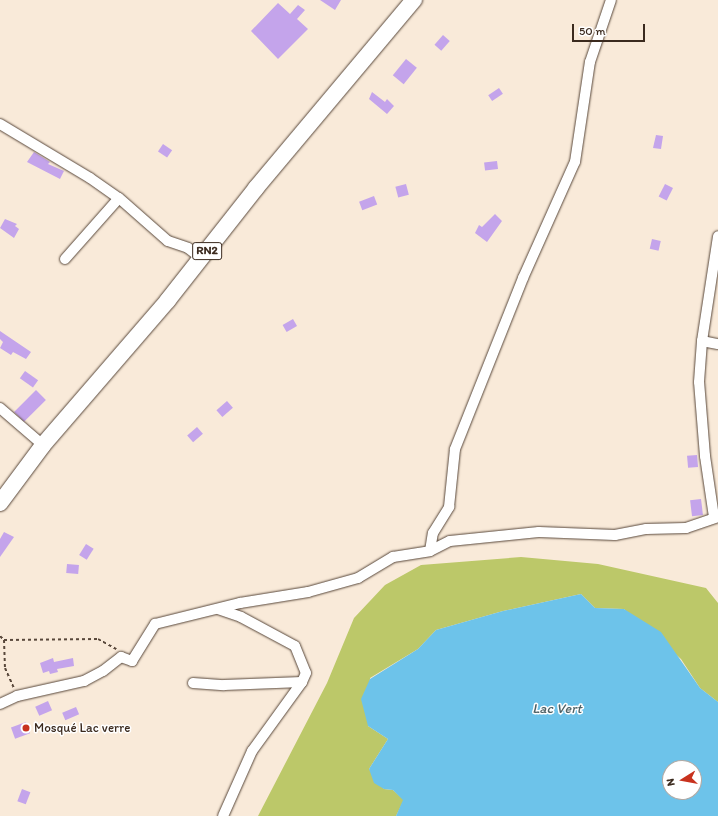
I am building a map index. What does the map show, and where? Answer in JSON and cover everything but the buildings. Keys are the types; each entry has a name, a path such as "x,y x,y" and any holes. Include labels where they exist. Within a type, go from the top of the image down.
{"highway":[{"name":"RN2","path":"0,503 43,445 202,258 256,188 414,0"}],"street":[{"path":"430,551 433,533 449,507 455,449 523,278 575,162 590,62 611,0"},
{"path":"0,124 73,167 119,198 168,241 188,248 202,258"},
{"path":"65,259 119,198"},
{"path":"0,704 17,696 84,681 103,671 121,657 132,661 155,624 218,609 308,592 351,580 393,557 430,551 450,541 539,532 615,535 646,529 686,528 716,517 704,456 699,382 702,341 715,274 718,236"},
{"path":"702,341 718,344"},
{"path":"0,408 43,445"},
{"path":"218,609 241,617 295,646 306,673 302,682 252,751 223,816"},
{"path":"193,683 224,685 302,682"}],"path":[{"path":"0,636 4,640 5,668 17,696"},
{"path":"4,640 98,639 114,646 121,657"}],"green space":[{"path":"521,557 598,564 706,588 718,603 718,702 700,688 681,659 624,609 595,608 581,594 503,611 436,630 418,649 370,678 368,726 388,739 369,769 384,789 393,790 404,800 396,816 258,816 327,683 354,618 385,585 421,565"}],"water":[{"name":"Lac Vert","path":"581,594 595,608 624,609 661,632 700,688 718,702 718,816 396,816 403,800 393,790 384,789 374,783 369,769 388,739 368,726 361,699 370,679 418,649 436,630 503,611"}],"place":[{"name":"Mosqué Lac verre","path":"26,728"}]}
